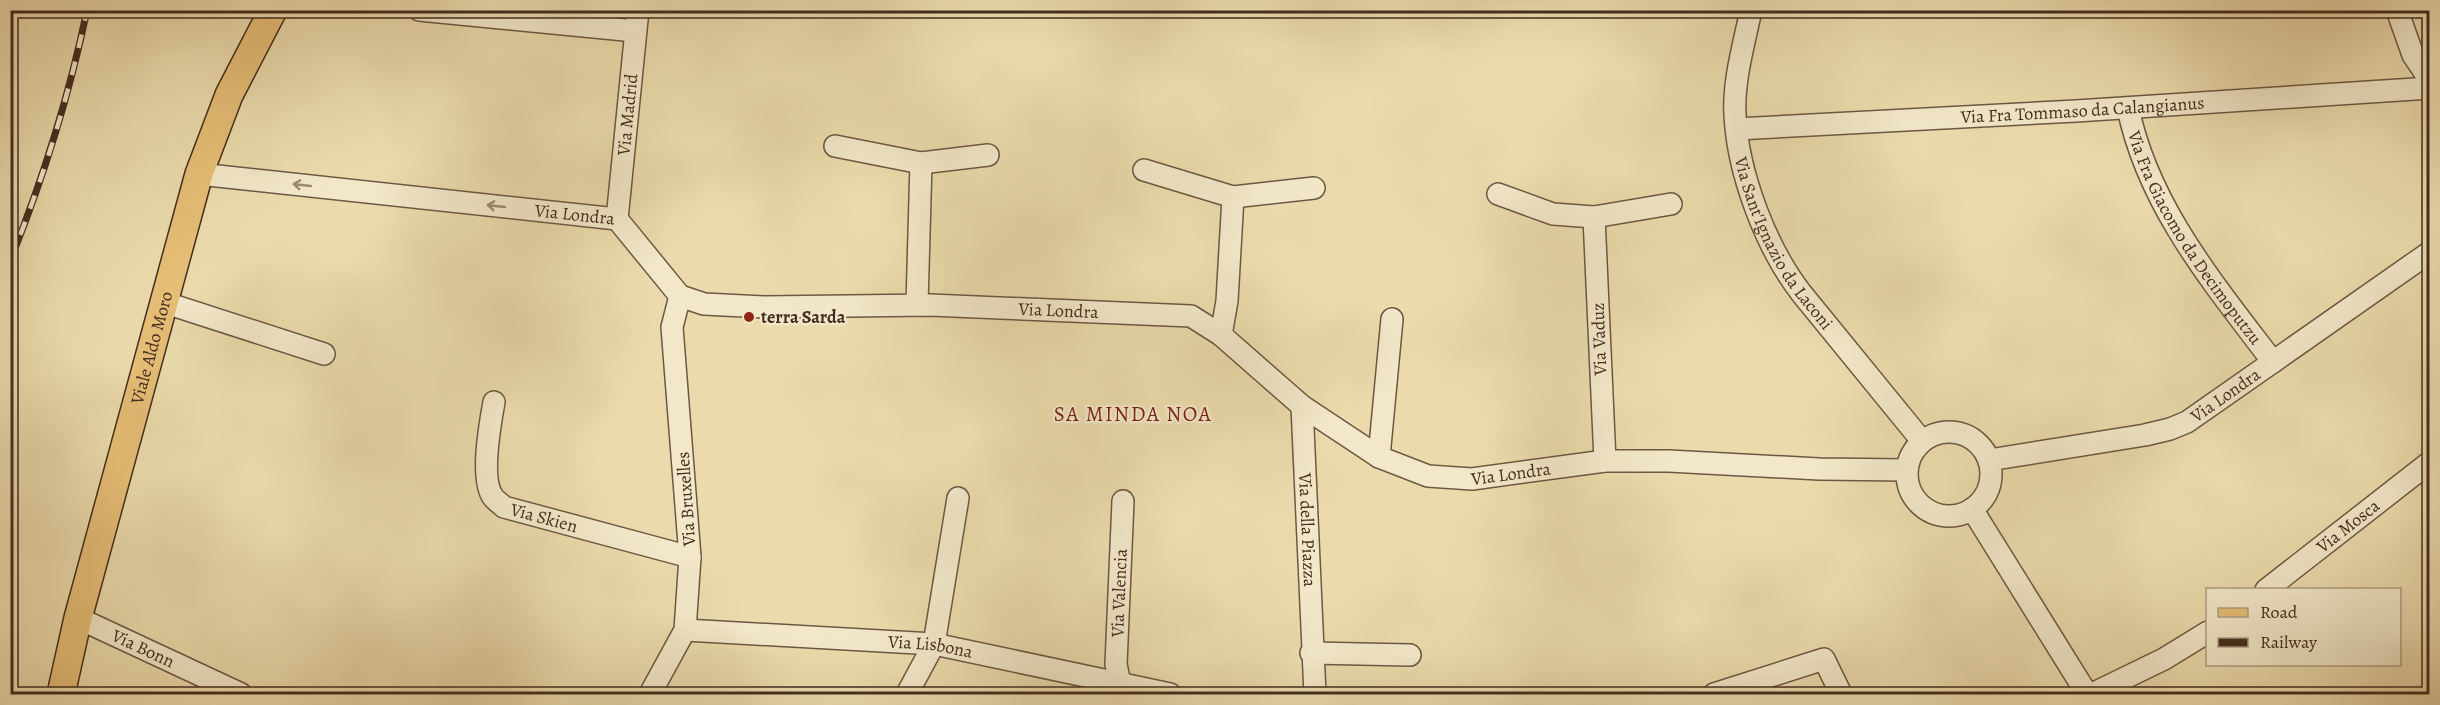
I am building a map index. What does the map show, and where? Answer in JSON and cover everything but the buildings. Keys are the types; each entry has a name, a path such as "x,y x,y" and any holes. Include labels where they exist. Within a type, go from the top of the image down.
{"main road":[{"name":"Viale Aldo Moro","path":"61,694 78,618 166,303 199,174 229,95 273,10"}],"street":[{"path":"419,10 637,21"},
{"name":"Via Sant'Ignazio da Laconi","path":"1751,10 1738,79 1735,114 1744,172 1773,251 1784,271 1922,441"},
{"path":"2397,10 2413,55 2430,80"},
{"name":"Via Madrid","path":"617,219 637,21"},
{"name":"Via Fra Tommaso da Calangianus","path":"1737,129 2128,108 2430,88"},
{"name":"Via Fra Giacomo da Decimoputzu","path":"2128,108 2139,149 2156,191 2179,232 2207,274 2273,362"},
{"path":"835,146 921,163 988,155"},
{"path":"917,304 921,163"},
{"path":"1144,170 1233,197 1314,188"},
{"name":"Via Londra","path":"199,174 617,219 680,296 704,304 765,307 917,304 1191,316 1221,334 1302,406 1379,457 1428,476 1472,479 1605,461 1669,461 1819,469 1907,470"},
{"path":"1498,194 1552,214 1594,217 1671,204"},
{"path":"1221,334 1227,301 1233,197"},
{"name":"Via Vaduz","path":"1594,217 1605,461"},
{"name":"Via Londra","path":"1989,460 2169,429 2202,412 2430,252"},
{"name":"Via Bruxelles","path":"650,694 685,630 690,557 672,327 680,296"},
{"path":"166,303 324,354"},
{"path":"1379,457 1392,319"},
{"name":"Via Skien","path":"494,402 487,441 488,476 492,496 504,507 690,557"},
{"name":"Via della Piazza","path":"1302,406 1314,694"},
{"path":"1944,432 1965,434 1982,447 1989,460 1990,484 1983,498 1972,509 1951,516 1939,515 1924,508 1913,496 1909,487 1907,470 1910,456 1922,441 1944,432"},
{"name":"Via Mosca","path":"2269,588 2430,462"},
{"path":"907,694 934,644 958,498"},
{"name":"Via Valencia","path":"1119,689 1116,664 1123,501"},
{"path":"1972,509 2087,694"},
{"name":"Via Bonn","path":"78,618 241,694"},
{"name":"Via Lisbona","path":"685,630 934,644 1119,689 1170,694"},
{"path":"2092,694 2164,659 2206,633"},
{"path":"1311,653 1410,655"},
{"path":"1714,694 1824,659 1840,694"}],"railway":[{"path":"10,261 54,137 87,10"}],"place":[{"name":"terra Sarda","path":"749,317"}],"district":[{"name":"SA MINDA NOA","path":"1133,414"}]}
